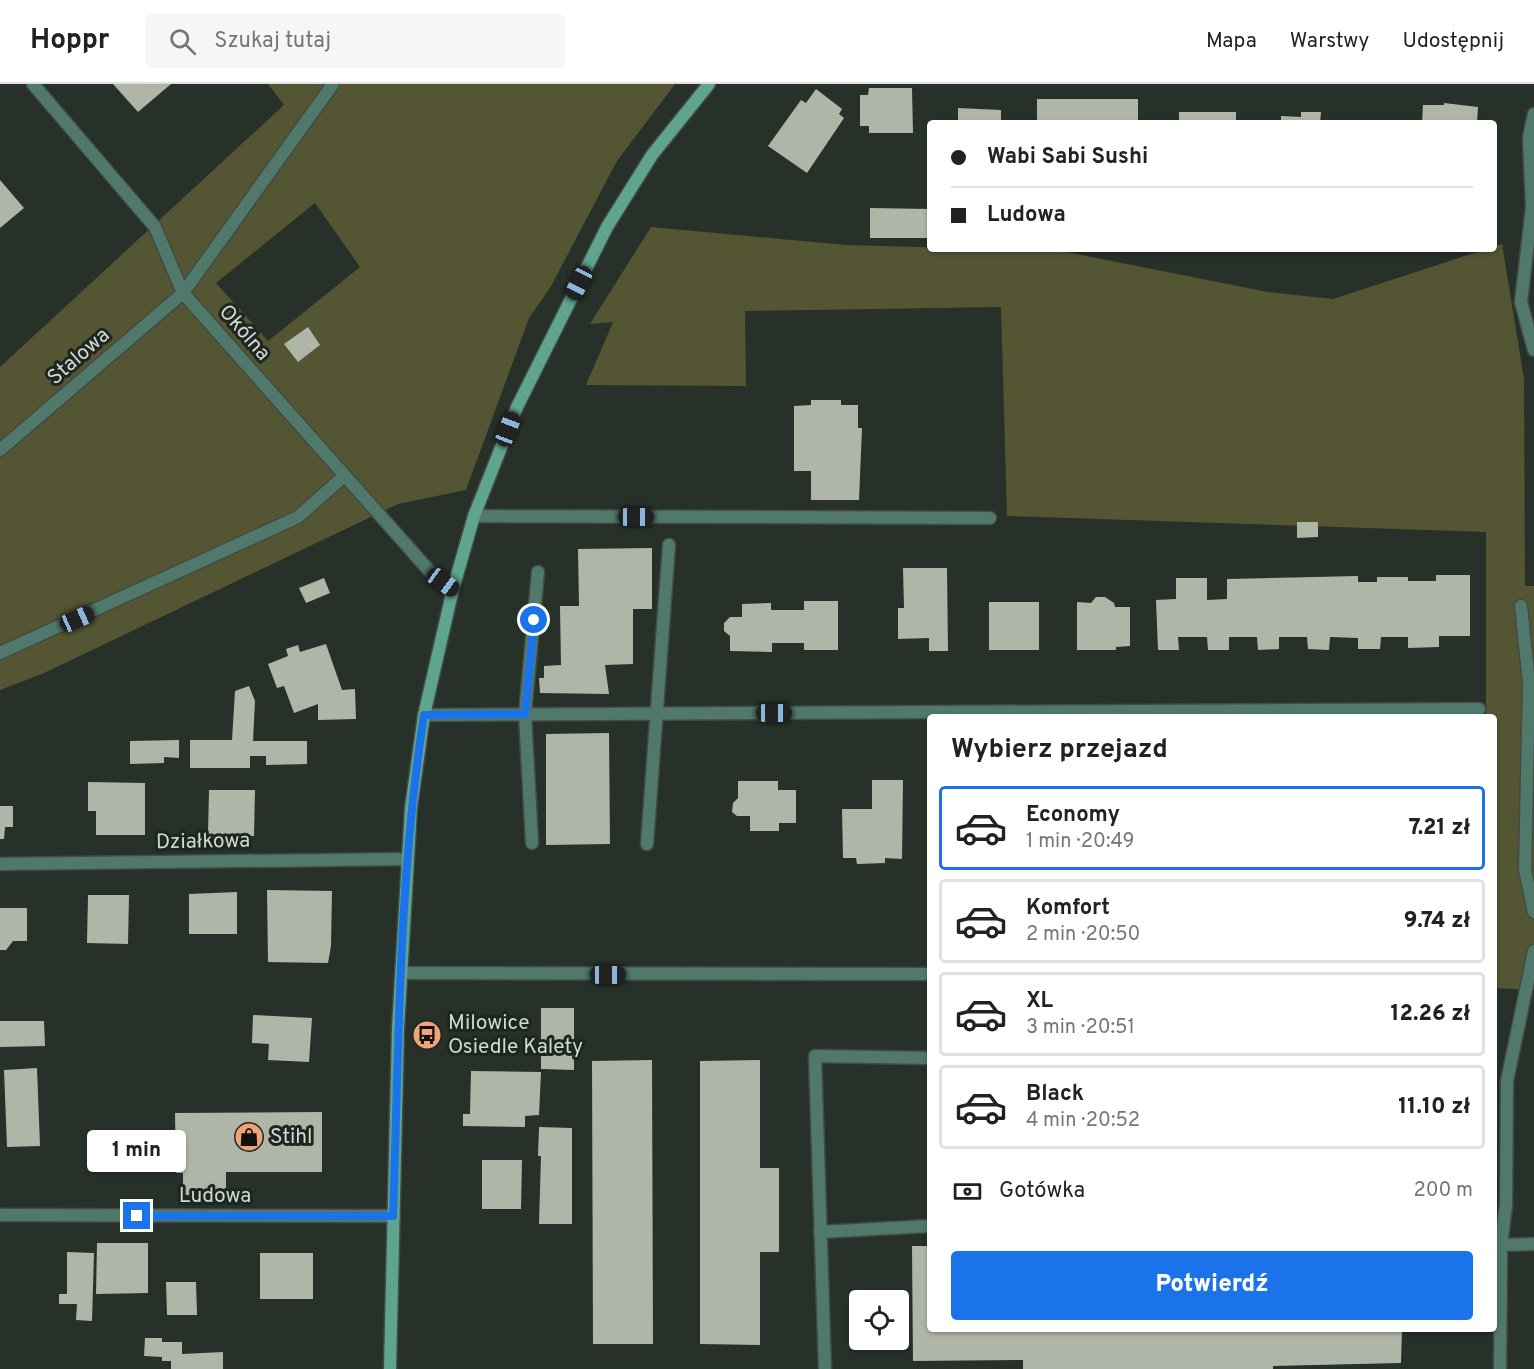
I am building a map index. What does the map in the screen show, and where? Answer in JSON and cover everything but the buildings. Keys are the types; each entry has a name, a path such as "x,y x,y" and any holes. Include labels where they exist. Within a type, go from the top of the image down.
{"street":[{"name":"Okólna","path":"33,84 155,227 183,293 433,575 453,589"},
{"name":"Stalowa","path":"0,450 183,293 333,84"},
{"path":"390,1369 401,973 412,797 424,715 453,589 474,516 517,407 607,227 652,155 709,84"},
{"path":"1534,114 1529,138 1532,207 1521,302 1534,350"},
{"path":"0,653 298,517 344,476"},
{"path":"474,516 990,518"},
{"path":"647,844 669,545"},
{"path":"532,843 525,714 538,572"},
{"path":"1521,606 1529,682 1525,870 1534,912"},
{"path":"424,715 1479,709"},
{"name":"Działkowa","path":"0,864 407,860"},
{"path":"1500,1369 1502,1245 1506,1205 1507,1081 1534,951"},
{"path":"401,973 927,974"},
{"path":"825,1369 815,1056 927,1058"},
{"name":"Ludowa","path":"0,1215 393,1216"},
{"path":"820,1232 927,1226"},
{"path":"1502,1245 1534,1244"}],"green space":[{"path":"268,84 675,84 617,161 550,288 529,318 466,490 398,504 42,674 0,690 0,367 284,105","holes":["315,203 360,267 268,341 216,283"]},
{"path":"651,227 846,245 927,247 927,252 1066,252 1268,292 1333,299 1477,252 1497,252 1497,246 1502,244 1524,379 1525,586 1534,586 1534,990 1497,988 1497,714 1486,714 1486,532 1007,516 1001,307 745,311 746,386 586,385 613,322 590,324"}],"place":[{"name":"Milowice Osiedle Kalety","path":"427,1035"},
{"name":"Stihl","path":"249,1137"}],"route":[{"path":"137,1216 393,1216 398,1028 407,860 412,797 424,715 525,714 534,620"}]}
